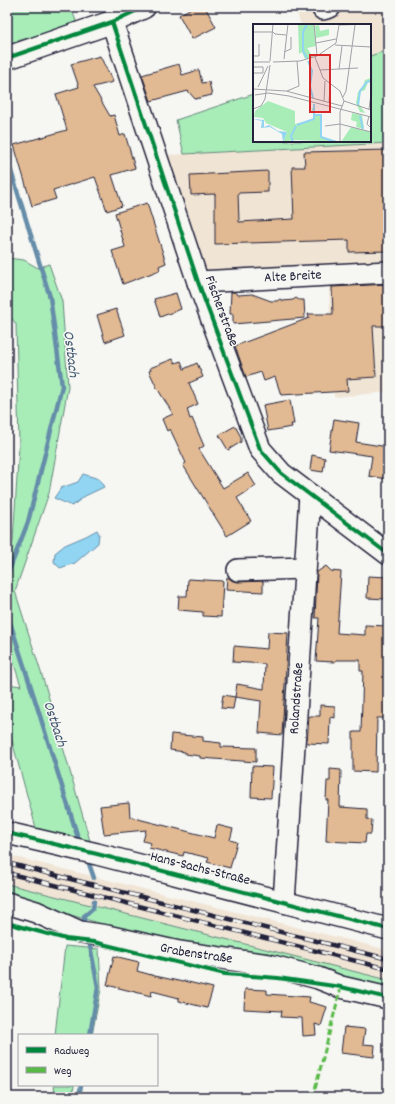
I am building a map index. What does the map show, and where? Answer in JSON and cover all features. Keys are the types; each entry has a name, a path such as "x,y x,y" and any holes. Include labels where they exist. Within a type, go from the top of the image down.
{"main road":[{"path":"7,58 112,22 144,7"}],"street":[{"path":"323,7 323,9 330,7"},
{"name":"Fischerstraße","path":"112,22 198,282 260,449 281,473 388,554"},
{"name":"Alte Breite","path":"198,282 388,272"},
{"name":"Rolandstraße","path":"284,902 310,495"},
{"path":"238,570 305,568"},
{"name":"Hans-Sachs-Straße","path":"7,833 97,854 388,929"},
{"name":"Grabenstraße","path":"7,903 36,912 80,932 107,936 180,952 269,965 318,978 342,988 388,998"}],"shaded area":[{"path":"295,7 388,7 388,50 371,56 371,24 301,24"},
{"path":"388,143 388,392 334,397 328,268 206,272 200,267 167,155"},
{"path":"7,855 388,950 388,980 7,884"}],"green space":[{"path":"7,7 71,7 77,24 7,44"},
{"path":"388,50 388,143 184,154 176,120 253,94 253,142 371,142 371,56"},
{"path":"7,258 24,260 38,268 49,264 62,301 68,387 49,493 15,591 46,688 92,848 38,835 7,723 7,684 21,686 7,642 7,559 13,541 19,446 16,324 7,312"},
{"path":"7,884 388,980 388,992 99,923 7,897"},
{"path":"65,946 99,949 101,989 92,1034 55,1034"},
{"path":"54,1086 74,1086 73,1097 55,1097"}],"water":[{"path":"83,474 99,479 104,487 85,496 72,506 54,498 61,488 78,482"},
{"path":"97,530 99,534 98,543 75,563 60,568 54,562 55,553 65,545"}],"building":[{"path":"193,7 205,7 216,27 192,39 179,15"},
{"path":"100,56 113,82 93,87 110,116 114,115 120,136 125,134 135,168 112,175 122,206 107,211 95,177 53,190 56,199 32,206 14,145 67,130 56,94 79,87 71,64"},
{"path":"179,64 182,75 199,70 202,83 209,82 212,95 195,99 188,91 151,101 142,75"},
{"path":"388,150 388,251 349,252 349,240 215,244 215,194 191,195 190,175 268,171 268,192 238,193 239,222 294,219 292,167 305,167 304,152"},
{"path":"147,203 166,263 159,266 160,270 123,284 112,251 125,247 115,213"},
{"path":"388,284 388,326 373,326 376,377 347,379 348,391 281,395 275,377 264,381 261,372 246,377 235,346 309,318 308,314 333,314 332,287"},
{"path":"231,292 238,295 252,294 271,301 277,301 280,299 283,301 293,300 296,298 299,300 304,300 305,318 233,324 233,314 230,314"},
{"path":"176,293 181,309 160,317 154,299"},
{"path":"116,309 125,335 105,342 97,315"},
{"path":"173,359 175,363 181,361 184,369 197,363 203,377 189,383 198,404 187,409 190,419 192,418 204,446 199,449 223,488 248,473 256,486 237,498 251,521 227,536 183,465 186,463 170,429 167,431 162,419 173,414 157,388 149,371 151,370 150,368"},
{"path":"290,400 294,424 291,424 292,427 268,431 263,405"},
{"path":"334,419 359,423 356,442 388,447 388,479 369,476 372,456 329,450"},
{"path":"235,426 241,437 241,442 228,450 219,435"},
{"path":"312,455 325,458 323,472 310,470"},
{"path":"326,566 331,571 341,572 337,633 365,635 365,625 388,626 385,718 377,718 376,772 353,771 353,732 361,732 363,671 360,671 360,660 336,660 335,662 316,661 319,618 315,618 317,572"},
{"path":"368,576 388,577 387,599 367,598"},
{"path":"227,577 238,582 263,581 263,592 226,590"},
{"path":"188,579 223,581 221,617 203,616 203,612 178,610 179,596 187,596"},
{"path":"268,632 288,633 282,735 259,733 261,701 235,697 237,684 264,689 265,664 233,662 234,646 267,649"},
{"path":"223,695 235,697 233,709 221,708"},
{"path":"320,705 335,706 335,718 330,717 329,744 307,743 309,716 320,716"},
{"path":"171,734 203,737 203,741 221,743 221,747 256,748 256,762 200,758 200,756 185,754 185,752 170,750"},
{"path":"252,766 273,767 271,798 251,797"},
{"path":"330,769 341,770 340,807 367,809 367,819 372,820 371,834 366,834 365,843 326,841 328,800 326,800 327,781 330,781"},
{"path":"129,803 130,817 214,838 217,825 233,829 230,840 237,842 230,868 207,862 209,858 184,852 183,856 149,848 151,843 143,841 146,830 104,834 100,806"},
{"path":"114,956 139,962 137,971 213,988 207,1008 179,1001 179,998 152,991 151,996 107,985"},
{"path":"245,989 267,990 267,994 310,997 309,1002 327,1007 321,1026 315,1024 316,1035 303,1036 302,1018 281,1017 282,1011 244,1009"},
{"path":"344,1027 365,1029 363,1044 375,1045 374,1057 341,1053"}],"waterway":[{"name":"Ostbach","path":"7,158 50,297 62,386 28,522 7,576"},
{"name":"Ostbach","path":"7,613 79,841"},
{"name":"Ostbach","path":"88,861 94,878"},
{"name":"Ostbach","path":"84,922 84,916 93,909 94,901"},
{"name":"Ostbach","path":"90,946 98,987 90,1034"},
{"name":"Ostbach","path":"79,1097 81,1086"}],"railway":[{"path":"7,863 388,959"},
{"path":"7,873 388,969"}],"marked path":[{"path":"313,1097 341,987"}],"cycle path":[{"path":"7,58 112,22 144,7"},
{"path":"112,22 198,282 260,449 281,473 388,554"},
{"path":"7,833 97,854 388,929"},
{"path":"7,923 66,939 94,942 225,974 278,978 341,987 388,998"}]}
